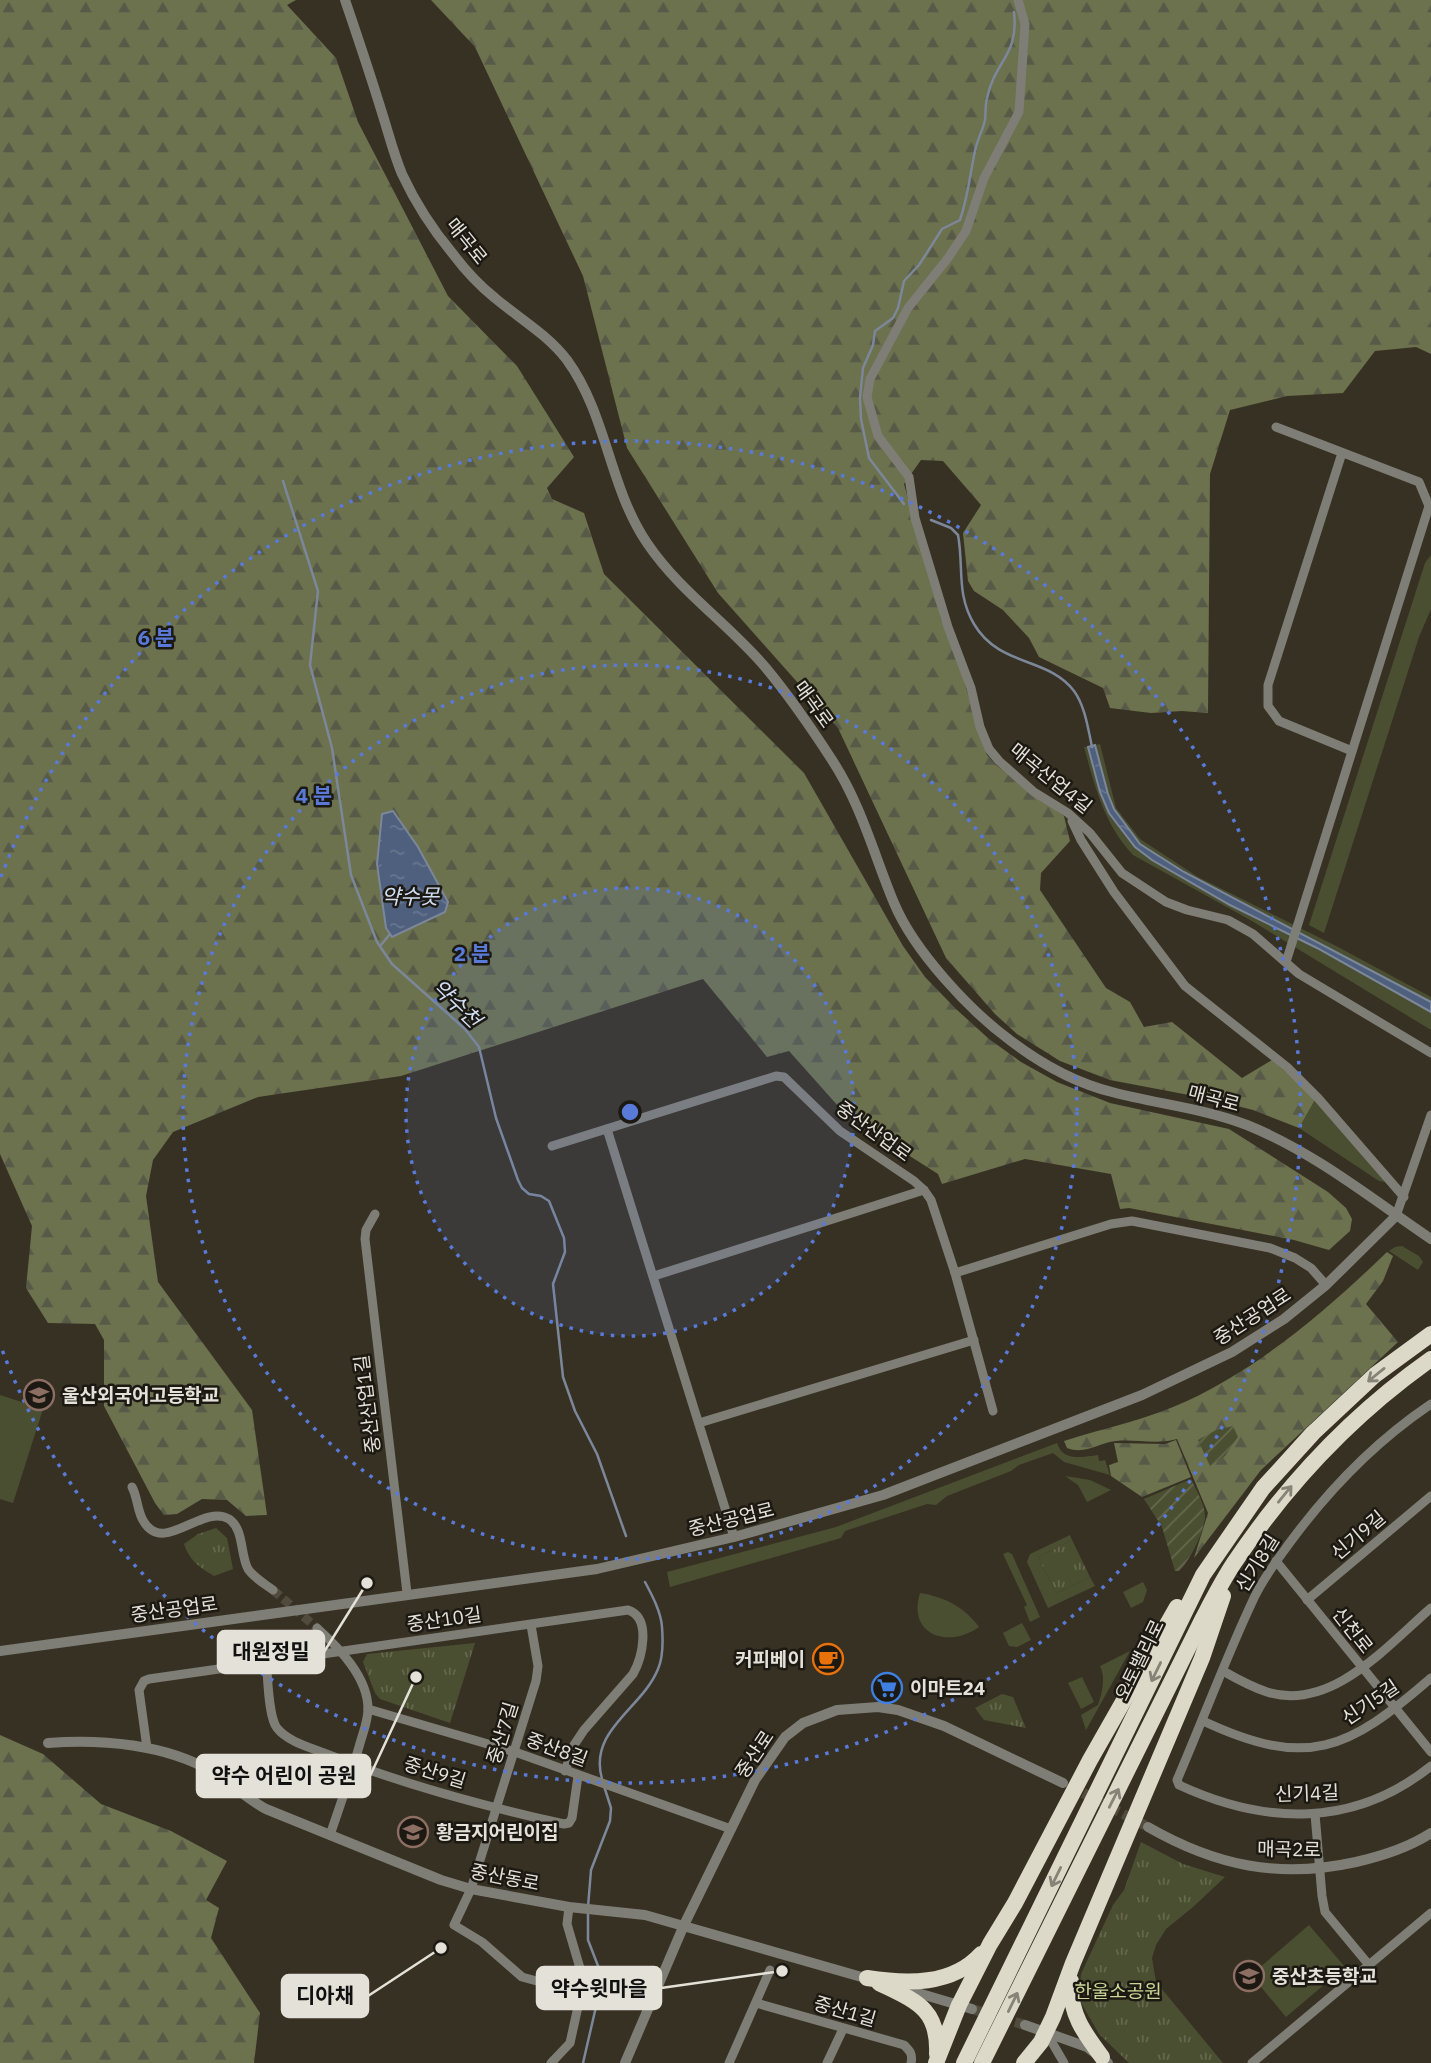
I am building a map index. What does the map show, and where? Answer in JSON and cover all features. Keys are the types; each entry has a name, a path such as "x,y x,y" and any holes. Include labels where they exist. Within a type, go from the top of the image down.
{"highway":[{"name":"오토밸리로","path":"964,2063 1203,1575 1263,1488 1313,1433 1375,1375 1431,1334"},
{"name":"오토밸리로","path":"982,2063 1202,1620 1232,1565 1285,1493 1339,1435 1431,1359"},
{"path":"1024,2063 1046,2032 1202,1658 1232,1565"},
{"path":"936,2063 965,2007 990,1944 1015,1903 1090,1760 1169,1620 1203,1575"},
{"path":"870,1979 913,1982 937,1979 971,1965 990,1944"},
{"path":"1073,1963 1071,2000 1075,2015 1081,2030 1105,2060"},
{"path":"870,1979 912,2000 932,2018 937,2038 936,2063"}],"street":[{"name":"매곡로","path":"345,0 402,173 426,217 471,276 494,298 554,344 567,361 588,397 624,497 640,532 681,586 766,668 833,760 850,789 895,907 933,963 976,1012 993,1027 1057,1069 1108,1091 1219,1115 1261,1131 1307,1155 1431,1239"},
{"name":"매곡산업4길","path":"1018,0 1025,24 1019,112 984,178 966,231 908,308 870,379 867,397 878,436 909,477 915,517 948,627 971,688 980,727 989,749 999,761 1034,792 1068,813 1090,834 1122,873 1166,902 1228,920 1253,933 1288,958 1299,974 1431,1054"},
{"path":"1276,427 1419,482 1429,506 1288,958"},
{"path":"1342,453 1268,685 1268,706 1279,721 1352,751"},
{"path":"1068,813 1081,840 1114,892 1185,986 1287,1067 1318,1098 1404,1198"},
{"name":"중산산업로","path":"552,1146 776,1076 784,1077 834,1126 924,1190"},
{"path":"1396,1216 1431,1115"},
{"path":"607,1129 734,1537"},
{"path":"654,1276 924,1190 931,1200 955,1273 993,1411"},
{"name":"중산산업1길","path":"375,1214 366,1230 365,1239 407,1594"},
{"name":"중산공업로","path":"0,1651 597,1569 734,1537 883,1495 1142,1395 1241,1347 1284,1319 1326,1285 1396,1216"},
{"path":"955,1273 1111,1224 1132,1221 1270,1248 1311,1268 1326,1285"},
{"path":"699,1423 974,1340"},
{"name":"신기8길","path":"1179,1785 1177,1780 1254,1597 1276,1561 1311,1513 1345,1475 1404,1422 1431,1404"},
{"path":"132,1487 144,1522 155,1531 173,1532 210,1516 230,1520 237,1530 247,1567 273,1590"},
{"name":"신기9길","path":"1307,1600 1431,1496"},
{"name":"신천로","path":"1276,1561 1431,1752"},
{"path":"1223,1671 1268,1692 1300,1695 1330,1688 1361,1668 1431,1608"},
{"name":"중산10길","path":"148,1748 139,1690 144,1681 223,1670 266,1660 628,1610 638,1617 642,1634 641,1654 633,1674 574,1745 565,1771"},
{"name":"중산7길","path":"531,1625 538,1666 536,1681 471,1889 454,1925 482,1942 522,1977 581,1993"},
{"path":"317,1628 343,1651 356,1673 368,1709 354,1765 330,1835"},
{"name":"중산9길","path":"266,1660 275,1727 299,1743 354,1765 497,1809 564,1824 569,1823 572,1818 578,1776"},
{"name":"신기5길","path":"1203,1721 1239,1738 1274,1746 1306,1748 1346,1740 1370,1727 1395,1710 1431,1678"},
{"name":"중산로","path":"625,2063 684,1925 755,1780 785,1737 803,1723 837,1710 878,1707 917,1715 1063,1783"},
{"name":"중산8길","path":"368,1709 515,1752 732,1829"},
{"name":"중산동로","path":"48,1743 80,1742 148,1748 188,1760 214,1773 257,1804 441,1880 471,1889 569,1907 645,1916 684,1925 965,2007"},
{"name":"신기4길","path":"1179,1785 1209,1799 1239,1808 1315,1814 1349,1808 1377,1799 1401,1787 1431,1766"},
{"path":"1315,1814 1325,1912 1369,1965"},
{"name":"매곡2로","path":"1148,1827 1185,1847 1230,1863 1287,1871 1320,1869 1367,1860 1399,1850 1431,1833"},
{"path":"551,2063 570,2043 581,1993 582,1975 567,1924 569,1907"},
{"path":"1252,2063 1431,1913"},
{"path":"729,2063 770,1970"},
{"name":"중산1길","path":"756,2003 904,2045 913,2057 911,2063"},
{"path":"1025,2025 1087,2047 1105,2060"},
{"path":"827,2063 843,2029"},
{"path":"1046,2032 1065,2063"}],"green space":[{"path":"0,0 296,0 287,5 336,58 358,122 448,296 517,366 574,457 547,488 552,499 584,513 604,574 804,773 903,946 925,977 989,1039 1021,1062 1057,1082 1110,1103 1229,1129 1328,1192 1346,1208 1352,1219 1350,1231 1329,1250 1294,1240 1129,1208 1120,1209 1111,1174 1025,1159 942,1184 938,1174 847,1116 789,1051 767,1057 703,979 401,1076 258,1097 173,1132 153,1160 146,1196 158,1282 252,1410 267,1515 246,1516 227,1500 202,1499 177,1514 164,1515 104,1406 104,1340 95,1324 48,1323 26,1288 32,1226 0,1154"},
{"path":"431,0 1431,0 1431,354 1416,347 1375,351 1343,393 1287,396 1230,410 1210,474 1208,713 1151,713 1110,708 1103,688 1039,657 1029,638 1003,610 974,591 968,581 963,533 981,505 943,461 921,460 904,484 941,619 958,660 987,755 996,765 1064,816 1070,841 1041,873 1040,890 1106,988 1130,1002 1144,1027 1172,1022 1242,1078 1272,1060 1316,1098 1299,1128 1253,1110 1110,1080 1060,1061 1017,1034 995,1014 946,958 838,728 718,593 627,448 583,276 475,47"},
{"path":"1431,555 1431,609 1419,637 1324,933 1309,925 1425,563"},
{"path":"1100,744 1116,808 1140,839 1198,877 1338,947 1431,997 1431,1002 1154,855 1140,844 1114,809 1095,745"},
{"path":"1084,747 1088,747 1100,792 1109,813 1135,847 1152,860 1230,905 1317,948 1431,1012 1431,1030 1252,921 1133,855 1108,818"},
{"path":"1316,1098 1385,1182 1379,1181 1299,1128"},
{"path":"1402,1246 1419,1256 1423,1262 1418,1270 1389,1251"},
{"path":"1387,1252 1393,1256 1383,1281 1366,1304 1398,1342 1261,1470 1194,1558 1208,1513 1177,1439 1162,1442 1116,1441 1080,1450 1067,1448 1064,1441 1172,1407 1242,1371 1318,1315"},
{"path":"0,1395 43,1409 13,1503 0,1499"},
{"path":"1233,1426 1238,1437 1225,1456 1210,1466 1198,1440 1216,1430"},
{"path":"1176,1440 1191,1477 1142,1497 1111,1476 1109,1465 1118,1462 1114,1443 1165,1444"},
{"path":"1057,1443 1068,1456 1098,1455 1099,1461 1105,1460 1110,1475 1064,1462 1053,1453 947,1496 936,1505 927,1504 845,1531 841,1538 670,1587 667,1572 836,1527"},
{"path":"1065,1476 1090,1480 1111,1490 1087,1502 1078,1485"},
{"path":"1191,1479 1204,1507 1204,1522 1192,1553 1179,1571 1175,1571 1162,1527 1144,1499"},
{"path":"216,1528 227,1538 233,1569 214,1576 196,1563 184,1544 198,1534"},
{"path":"1070,1535 1072,1540 1038,1557 1056,1593 1090,1577 1095,1586 1048,1608 1027,1562 1030,1554"},
{"path":"1072,1540 1090,1577 1056,1593 1038,1557"},
{"path":"1003,1554 1012,1554 1040,1617 1030,1622 1024,1607 1027,1605"},
{"path":"1143,1582 1147,1590 1143,1602 1131,1608 1123,1592"},
{"path":"920,1593 953,1604 979,1627 955,1637 933,1634 919,1619"},
{"path":"1022,1623 1031,1640 1017,1647 1009,1646 1003,1633"},
{"path":"475,1643 450,1723 380,1699 363,1662 367,1654"},
{"path":"1130,1651 1086,1730 1081,1715 1098,1705 1103,1680 1100,1666"},
{"path":"1082,1677 1094,1702 1081,1709 1068,1683"},
{"path":"1002,1694 1013,1697 1026,1728 984,1720 975,1708"},
{"path":"0,1735 43,1754 101,1804 171,1831 227,1861 206,1900 219,1908 211,1938 260,2013 254,2063 0,2063"},
{"name":"한울소공원","path":"1141,1842 1183,1864 1225,1877 1166,1929 1152,1958 1156,1982 1223,2063 1129,2063 1099,2034 1079,1999 1081,1974 1113,1905 1124,1890"},
{"path":"1309,1925 1345,1967 1286,2017 1251,1975"}],"water":[{"path":"1095,745 1114,809 1140,844 1184,872 1431,1002 1431,1012 1317,948 1230,905 1152,860 1135,847 1109,813 1100,792 1088,747"},
{"name":"약수못","path":"393,811 418,847 448,902 445,912 392,937 386,928 377,864 382,814"}],"waterway":[{"path":"904,504 869,458 861,419 863,368 873,345 875,331 893,318 898,308 904,281 919,265 942,229 960,220 976,147 985,120 986,101 995,75 1013,39 1014,12"},
{"name":"약수천","path":"283,481 318,591 310,665 332,748 351,875 377,942 392,964 465,1029 479,1047 496,1118 518,1180 529,1194 549,1201 564,1238 565,1252 553,1284 563,1377 575,1411 597,1454 626,1536"},
{"path":"931,520 951,528 958,535 963,591 968,613 974,624 984,638 997,648 1064,680 1078,697 1092,747"},
{"path":"381,945 390,934"},
{"path":"602,1779 600,1762 609,1733 641,1696 661,1660 661,1621 645,1582"},
{"path":"588,1907 591,1870 610,1821 611,1808 604,1786"},
{"path":"583,2063 598,1998 600,1971 588,1940 588,1914"}],"tunnel":[{"path":"273,1590 317,1628"},
{"path":"1070,1786 1148,1827"},
{"path":"972,2009 1025,2025"}],"place":[{"name":"울산외국어고등학교","path":"39,1395"},
{"name":"대원정밀","path":"367,1583"},
{"name":"커피베이","path":"828,1659"},
{"name":"약수 어린이 공원","path":"416,1677"},
{"name":"이마트24","path":"887,1688"},
{"name":"황금지어린이집","path":"413,1832"},
{"name":"디아채","path":"441,1948"},
{"name":"약수윗마을","path":"782,1971"},
{"name":"중산초등학교","path":"1249,1976"}]}
